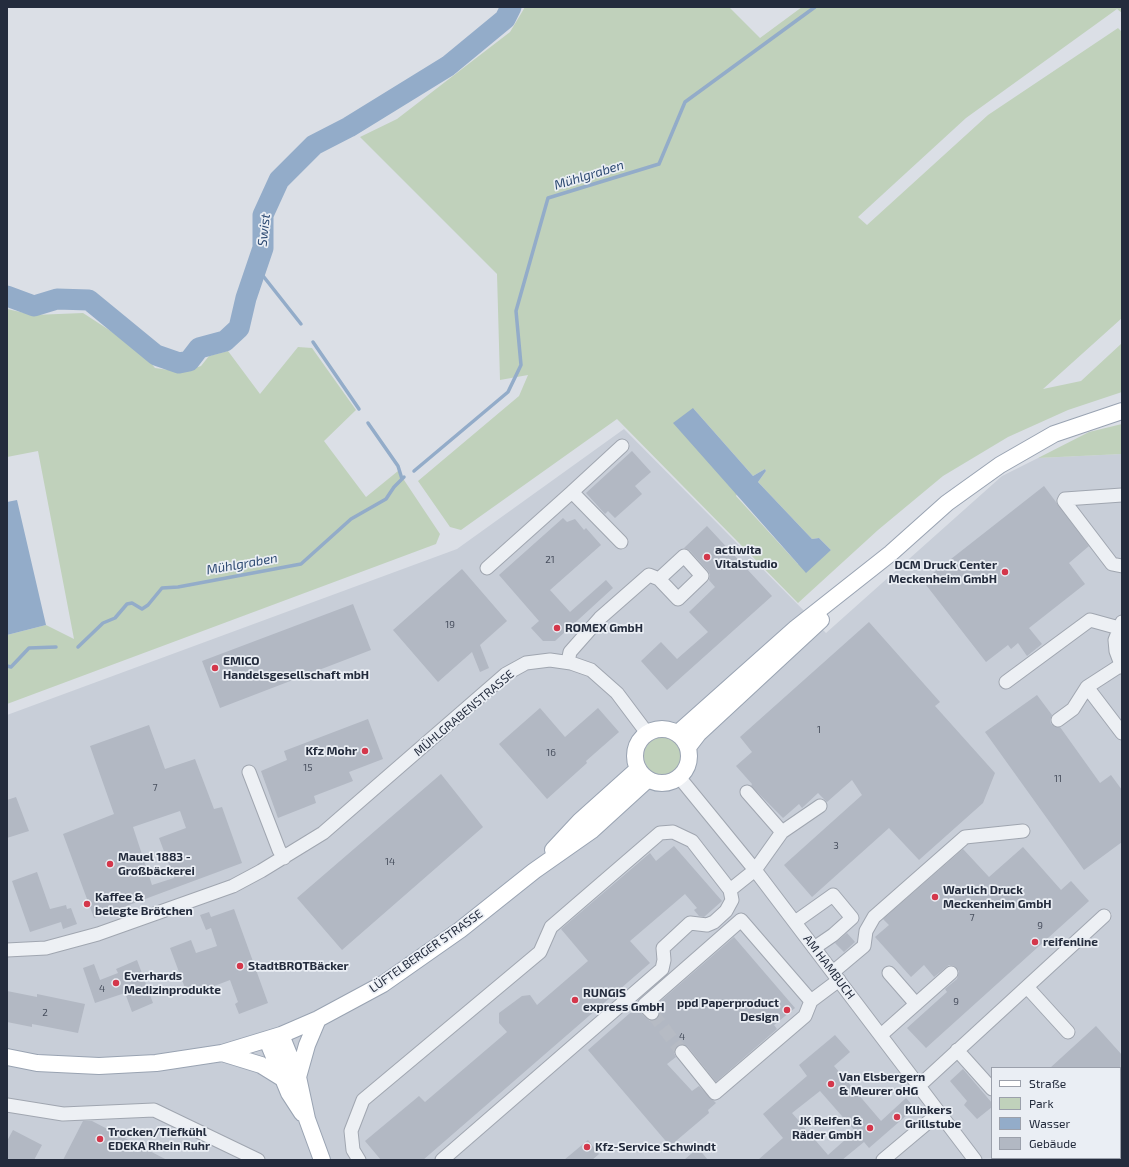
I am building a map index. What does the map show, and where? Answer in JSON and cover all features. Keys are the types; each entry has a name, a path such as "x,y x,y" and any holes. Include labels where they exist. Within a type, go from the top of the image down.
{"main road":[{"path":"688,747 698,734 891,553 947,503 1000,465 1054,434 1122,410"},
{"path":"678,733 796,628 891,553"},
{"path":"663,728 678,733 688,747 688,763 679,777 664,783 643,774 635,753 641,738 647,733 663,728"},
{"name":"LÜFTELBERGER STRASSE","path":"7,1057 37,1063 99,1066 156,1063 222,1053 274,1037 318,1019 383,984 460,930 534,871 580,821 643,774"},
{"path":"290,1077 307,1045 318,1019"},
{"path":"274,1037 322,1160"},
{"path":"222,1053 261,1065 290,1077"}],"street":[{"path":"487,568 622,446"},
{"path":"572,492 621,542"},
{"path":"1122,496 1065,499 1064,501 1112,564 1122,566"},
{"path":"568,662 570,652 600,618 649,575 659,579"},
{"path":"1006,682 1090,620 1120,625 1115,640 1122,666 1087,688 1073,709 1058,720"},
{"name":"MÜHLGRABENSTRASSE","path":"7,950 46,948 98,934 233,886 284,858 331,827 506,674 526,664 550,660 568,662 591,670 617,693 647,733"},
{"path":"1087,688 1122,733"},
{"path":"249,772 279,850 284,858"},
{"name":"AM HAMBUCH","path":"679,777 755,870 920,1085 939,1113 975,1160"},
{"path":"747,792 782,832"},
{"path":"730,890 755,870 782,832 820,806"},
{"path":"682,1052 715,1093 805,1016 811,1000 864,946 866,931 874,917 965,837 1024,831"},
{"path":"359,1160 353,1150 352,1132 364,1100 540,952 552,927 660,833 673,832 692,841 730,890 732,900 726,911 707,925 690,923 663,948 664,960 662,969 442,1160"},
{"path":"795,922 833,895 852,918 833,935 814,948"},
{"path":"920,1085 1104,916"},
{"path":"652,1013 644,1005 742,920 811,1000"},
{"path":"889,973 916,1004"},
{"path":"881,1035 951,973"},
{"path":"1027,987 1068,1032"},
{"path":"958,1050 991,1088"},
{"path":"7,1105 63,1114 154,1110 258,1160"},
{"path":"883,1160 939,1113"}],"shaded area":[{"path":"624,429 826,633 1002,476 1038,458 1122,454 1122,1160 7,1160 7,715 457,549"}],"green space":[{"path":"525,7 729,7 760,38 802,7 1122,7 1122,13 1117,9 966,118 858,217 867,225 988,115 1118,28 1122,32 1122,318 1043,389 1081,381 1122,343 1122,392 1068,410 1008,437 943,476 878,530 798,603 617,419 461,530 450,527 418,481 519,396 528,375 500,380 497,274 360,137 397,119 510,32","holes":["693,408 753,476 765,469 766,471 758,482 812,539 819,538 831,550 798,564 736,496 737,494"]},
{"path":"7,309 34,315 83,313 140,350 155,368 183,372 201,366 209,356 228,351 260,394 298,347 312,348 356,410 324,441 366,497 398,471 440,534 436,544 7,704 7,635 46,625 74,639 38,451 7,457"},
{"path":"1122,424 1122,454 1038,458 1089,432"},
{"path":"659,737 667,737 677,742 681,749 681,763 677,770 667,775 659,775 649,770 647,767 644,760 644,752 649,742 652,740"}],"water":[{"path":"693,408 753,476 765,469 766,471 758,482 812,539 819,538 831,550 806,573 673,423"},
{"path":"17,500 46,625 7,635 7,502"}],"building":[{"path":"632,451 651,472 635,486 642,494 615,518 608,511 605,514 586,493"},
{"name":"DCM Druck Center Meckenheim GmbH","path":"1044,486 1089,546 1069,563 1085,584 1029,628 1042,644 1027,656 1018,643 1011,649 1008,645 986,662 923,581"},
{"path":"563,518 567,522 575,519 584,530 586,528 601,545 550,590 570,612 606,580 613,588 555,641 543,641 531,628 539,621 499,575"},
{"path":"707,526 772,596 667,690 641,661 661,642 677,659 708,632 689,612 715,587 709,580 710,575 708,571 690,551 684,548"},
{"path":"462,569 507,621 480,645 489,668 480,672 472,652 438,682 393,630"},
{"path":"353,604 371,650 220,708 202,661"},
{"path":"869,622 940,702 935,706 995,773 983,803 919,860 889,828 812,897 784,865 862,795 852,780 827,802 818,793 802,808 799,804 783,818 751,786 752,784 736,766 752,752 740,737"},
{"path":"1037,695 1052,715 1050,720 1051,724 1055,727 1060,727 1100,783 1111,775 1122,790 1122,842 1084,870 985,732"},
{"path":"540,708 565,737 598,708 619,732 586,761 587,763 547,799 499,744"},
{"path":"368,719 383,759 349,772 353,781 314,796 316,803 278,818 261,771 287,760 284,751"},
{"path":"149,725 165,769 195,759 214,809 222,807 242,863 94,918 63,834 114,814 90,746","holes":["180,811 186,828 159,838 174,878 152,885 133,827"]},
{"path":"441,774 483,827 342,950 297,898"},
{"path":"16,797 29,831 7,838 7,800"},
{"name":"RUNGIS express GmbH","path":"674,846 722,901 704,917 699,916 694,910 697,908 685,894 630,941 650,963 423,1160 381,1160 365,1141 419,1096 425,1102 507,1032 499,1023 499,1013 522,996 530,995 537,1005 588,961 561,929 650,853 656,861"},
{"path":"1023,847 1061,890 1071,881 1089,901 926,1048 907,1028 947,992 945,989 957,979 959,971 954,966 949,965 934,977 924,965 911,977 875,937 889,925 883,919 963,849 989,877"},
{"path":"37,872 50,909 66,905 67,909 71,908 77,924 63,929 61,922 30,932 12,881"},
{"path":"234,909 268,1003 239,1014 235,1004 238,1002 230,980 188,996 170,948 191,940 196,953 217,946 211,928 206,930 200,915 209,912 211,917"},
{"path":"847,933 855,942 844,952 835,943"},
{"path":"734,937 795,1008 774,1025 777,1029 716,1082 688,1047 681,1044 677,1046 674,1053 676,1057 667,1064 692,1091 699,1086 716,1103 708,1110 709,1113 670,1146 588,1050 630,1013 641,1013 650,1021 657,1019 660,1011 656,1005"},
{"path":"137,960 153,1003 132,1012 125,993 95,1003 83,968 94,964 100,980 118,973 116,969"},
{"path":"7,991 37,997 37,994 85,1004 78,1033 32,1024 32,1027 7,1022"},
{"path":"1096,1026 1122,1055 1122,1068 1051,1067"},
{"path":"835,1035 850,1052 834,1066 881,1121 906,1098 915,1108 869,1148 864,1142 842,1160 758,1160 783,1138 763,1114 807,1076 799,1065","holes":["820,1091 855,1131 828,1155 792,1113"]},
{"path":"963,1069 991,1102 991,1108 977,1119 964,1105 967,1101 950,1081"},
{"name":"Trocken/Tiefkühl EDEKA Rhein Ruhr","path":"83,1121 92,1121 167,1160 63,1160"},
{"path":"13,1130 42,1145 34,1160 7,1160 7,1141"},
{"name":"Kfz-Service Schwindt","path":"588,1140 599,1154 592,1160 564,1160"},
{"path":"698,1148 708,1160 684,1160"}],"waterway":[{"name":"Swist","path":"7,296 34,306 57,299 89,300 156,355 179,363 189,361 199,348 225,341 239,328 246,298 263,248 263,215 279,180 314,145 349,127 448,66 505,19 511,7"},
{"name":"Mühlgraben","path":"414,471 508,392 521,365 516,311 548,198 659,164 685,102 815,7"},
{"path":"256,267 301,324"},
{"path":"313,342 359,409"},
{"path":"368,423 398,466 402,479"},
{"name":"Mühlgraben","path":"78,647 103,623 115,618 127,604 132,603 142,609 148,605 162,588 178,587 301,564 351,519 386,499 394,487 404,477"},
{"name":"Mühlgraben","path":"7,666 11,667 29,648 56,647"}],"tunnel":[{"path":"652,1013 682,1052"}],"place":[{"name":"actiwita Vitalstudio","path":"707,557"},
{"name":"DCM Druck Center Meckenheim GmbH","path":"1005,572"},
{"name":"ROMEX GmbH","path":"557,628"},
{"name":"EMICO Handelsgesellschaft mbH","path":"215,668"},
{"name":"Kfz Mohr","path":"365,751"},
{"name":"Mauel 1883 - Großbäckerei","path":"110,864"},
{"name":"Warlich Druck Meckenheim GmbH","path":"935,897"},
{"name":"Kaffee & belegte Brötchen","path":"87,904"},
{"name":"reifenline","path":"1035,942"},
{"name":"StadtBROTBäcker","path":"240,966"},
{"name":"Everhards Medizinprodukte","path":"116,983"},
{"name":"RUNGIS express GmbH","path":"575,1000"},
{"name":"ppd Paperproduct Design","path":"787,1010"},
{"name":"Van Elsbergern & Meurer oHG","path":"831,1084"},
{"name":"Klinkers Grillstube","path":"897,1117"},
{"name":"JK Reifen & Räder GmbH","path":"870,1128"},
{"name":"Trocken/Tiefkühl EDEKA Rhein Ruhr","path":"100,1139"},
{"name":"Kfz-Service Schwindt","path":"587,1147"}]}
